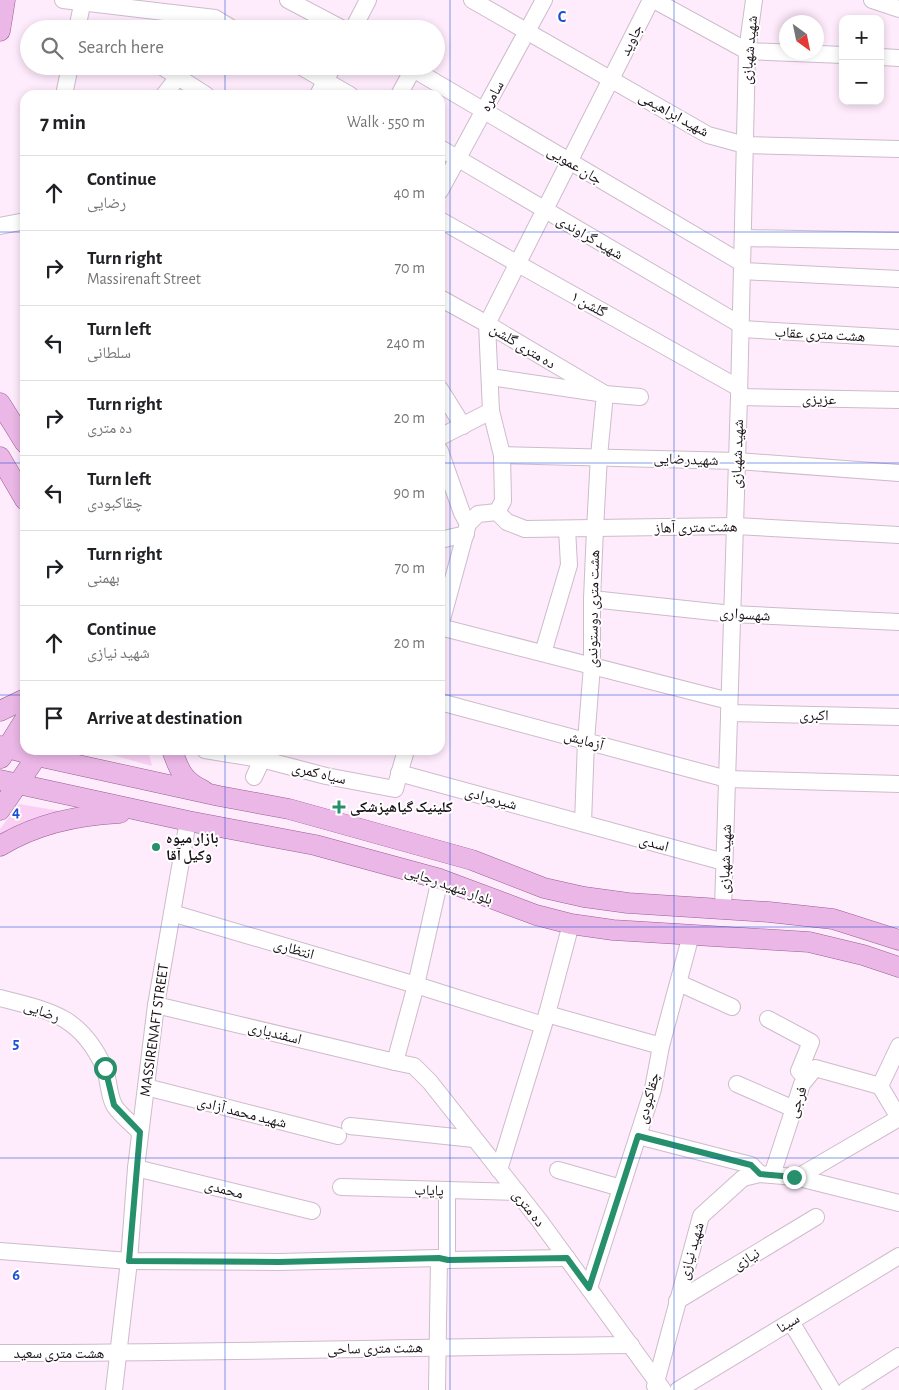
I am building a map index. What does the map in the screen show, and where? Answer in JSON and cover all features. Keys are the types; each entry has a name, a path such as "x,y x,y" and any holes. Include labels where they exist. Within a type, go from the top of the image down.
{"main road":[{"path":"0,31 5,0"},
{"path":"0,403 20,435"},
{"path":"0,457 20,491"},
{"path":"0,710 20,702"},
{"path":"3,751 20,727"},
{"name":"بلوار شهید رجایی","path":"3,751 20,752"},
{"path":"0,810 9,782 37,755"},
{"name":"بلوار شهید رجایی","path":"47,755 219,796 289,810 472,860 536,885 584,897 628,903 769,912 834,919 899,940"},
{"path":"174,755 180,772 186,781 219,796"},
{"name":"بلوار شهید رجایی","path":"9,782 188,821 315,845 440,879 527,912 571,924 613,930 809,942 863,954 899,967"},
{"path":"0,846 41,827 69,819 105,814 148,812"},
{"path":"527,912 536,885"}],"street":[{"path":"63,0 83,1 215,18 218,20"},
{"path":"288,0 326,20"},
{"path":"358,20 368,0"},
{"name":"شهید ابراهیمی","path":"472,0 708,135 744,145 899,148"},
{"name":"سامره","path":"445,182 544,0"},
{"path":"653,0 747,51 839,55"},
{"name":"جاوید","path":"487,324 653,0"},
{"name":"شهید شهبازی","path":"723,909 741,327 747,51 754,0"},
{"path":"872,0 899,9"},
{"path":"79,20 83,1"},
{"path":"884,57 899,58"},
{"path":"65,90 68,75"},
{"path":"175,75 198,90"},
{"path":"309,75 322,88 328,75"},
{"path":"401,90 408,75"},
{"name":"جان عمویی","path":"423,75 742,267"},
{"path":"168,90 178,77"},
{"name":"شهید گراوندی","path":"445,151 741,327"},
{"path":"0,226 20,222"},
{"name":"گلشن ۱","path":"445,223 739,393"},
{"path":"743,238 899,241"},
{"path":"742,267 899,279"},
{"name":"ده متری گلشن","path":"445,301 605,394"},
{"path":"445,538 467,529 478,514 497,512 503,502 502,455 491,411 487,324"},
{"name":"هشت متری عقاب","path":"741,327 899,338"},
{"path":"490,377 605,394 640,397"},
{"name":"عزیزی","path":"739,393 899,400"},
{"name":"هشت متری دوستوندی","path":"583,823 586,741 592,666 595,529 605,394"},
{"path":"445,397 463,426"},
{"path":"445,435 491,411"},
{"name":"شهیدرضایی","path":"502,455 737,461 899,473"},
{"path":"445,465 467,529"},
{"name":"هشت متری آهاز","path":"497,512 507,522 525,529 735,526 899,535"},
{"name":"اکبری","path":"445,609 467,529"},
{"path":"543,653 569,565 567,529"},
{"name":"شهسواری","path":"592,599 732,614 899,622"},
{"name":"اکبری","path":"445,628 592,666 729,707 899,717"},
{"name":"آزمایش","path":"445,703 727,779"},
{"path":"254,777 266,755"},
{"name":"سیاه کمری","path":"266,755 326,776 395,789 399,773"},
{"path":"399,773 404,755"},
{"name":"شیرمرادی","path":"399,773 583,823"},
{"path":"727,779 899,784"},
{"name":"MASSIRENAFT STREET","path":"114,1390 129,1261 136,1168 156,1004 188,821"},
{"name":"اسدی","path":"583,823 724,862"},
{"path":"396,1057 416,985 440,879"},
{"name":"انتظاری","path":"172,914 416,985 545,1020 661,1046"},
{"path":"499,1170 545,1020 571,924"},
{"name":"چقاکبودی","path":"589,1288 653,1089 661,1046 692,935"},
{"path":"679,983 732,1007"},
{"name":"رضایی","path":"0,998 51,1011 73,1024 91,1046 105,1068 114,1105 140,1132"},
{"name":"اسفندیاری","path":"156,1004 396,1057"},
{"path":"768,1019 811,1042 799,1071 806,1078"},
{"path":"798,1177 899,1118 880,1086 899,1046"},
{"name":"ده متری","path":"396,1057 414,1066 430,1082 567,1258 631,1345 658,1386"},
{"name":"فرجی","path":"766,1175 794,1109 802,1084 814,1068 880,1086"},
{"path":"736,1084 794,1109"},
{"name":"شهید محمد آزادی","path":"146,1087 344,1131 474,1139"},
{"path":"638,1136 751,1165 766,1175"},
{"name":"محمدی","path":"136,1168 312,1211"},
{"path":"558,1170 621,1188"},
{"name":"شهید نیازی","path":"658,1386 677,1301 701,1216 743,1178 766,1175 798,1177 899,1203"},
{"name":"پایاب","path":"340,1187 517,1192"},
{"path":"437,1390 437,1346 447,1190"},
{"name":"نیازی","path":"677,1301 816,1217"},
{"path":"0,1251 129,1261 279,1262 567,1258"},
{"name":"سینا","path":"678,1390 899,1256"},
{"path":"790,1322 832,1390"},
{"name":"هشت متری ساحی","path":"118,1353 437,1346 631,1345"},
{"name":"هشت متری سعید","path":"0,1353 118,1353"},
{"path":"846,1390 899,1356"}],"shaded area":[{"path":"113,755 149,755 152,766"},
{"path":"19,804 60,811 40,817 0,836 0,829"}],"place":[{"name":"کلینیک گیاهپزشکی","path":"339,807"},
{"name":"بازار میوه وکیل آقا","path":"156,847"}],"route":[{"path":"105,1068 114,1105 140,1132 129,1261 279,1262 439,1258 448,1260 567,1258 589,1288 638,1136 751,1165 760,1174 794,1177"}]}
